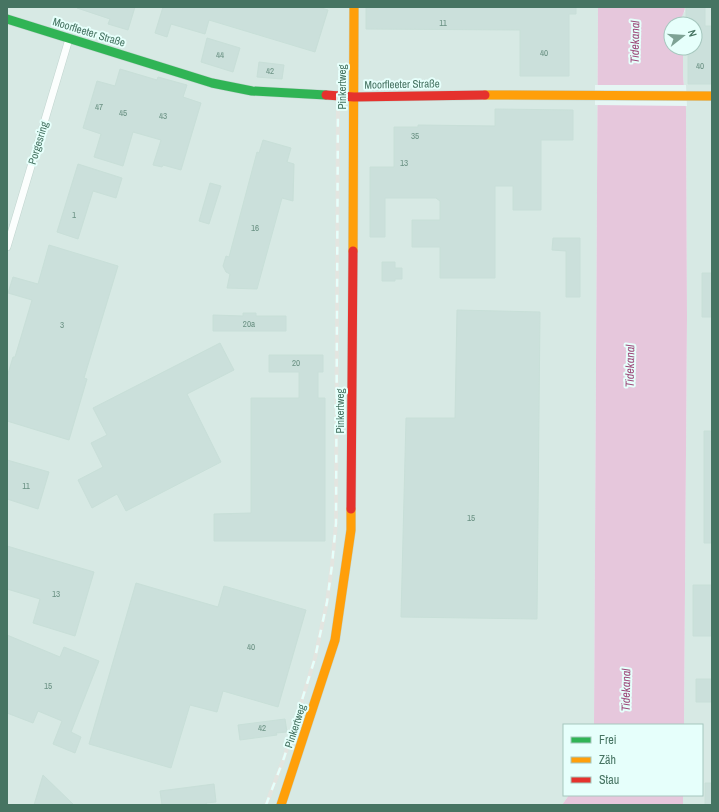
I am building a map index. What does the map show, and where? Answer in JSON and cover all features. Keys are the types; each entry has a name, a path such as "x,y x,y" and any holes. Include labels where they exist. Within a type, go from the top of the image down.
{"street":[{"name":"Pinkertweg","path":"281,805 335,640 351,530 354,7"},
{"name":"Moorfleeter Straße","path":"7,20 212,83 230,88 252,91 287,94 354,96 712,96"},
{"name":"Porgesring","path":"7,247 69,39"}],"shaded area":[{"path":"7,7 598,7 594,724 563,724 563,796 568,796 562,805 7,805"},
{"path":"685,7 712,7 712,805 683,805 683,796 703,796 703,724 684,724 687,317 686,108 683,56 703,56 703,16 681,16 685,11"}],"water":[{"name":"Tidekanal","path":"598,7 685,7 682,16 663,16 663,56 683,56 686,108 687,317 684,724 594,724"},
{"path":"568,796 683,796 683,805 562,805"}],"pier":[{"path":"595,85 686,85 687,106 595,105"}],"building":[{"path":"77,7 135,7 128,30 108,24 110,19"},
{"path":"163,7 318,7 328,10 315,52 209,20 205,34 171,24 167,37 155,33"},
{"path":"366,7 576,7 576,14 569,14 569,76 520,76 520,30 366,29"},
{"path":"686,7 705,7 705,26 712,26 712,84 688,84 688,56 703,56 703,16 686,16"},
{"path":"207,38 240,48 233,72 201,62"},
{"path":"259,62 284,65 282,79 257,77"},
{"path":"120,69 157,80 158,77 187,85 183,97 201,103 181,170 163,165 162,167 153,165 161,140 133,132 123,166 94,157 101,134 83,128 97,81 115,86"},
{"path":"495,109 573,110 573,140 541,140 541,210 513,210 513,186 495,186 495,278 440,278 440,247 412,247 412,220 440,220 440,201 436,198 385,198 385,237 370,237 370,167 394,167 394,127 418,127 418,125 495,126"},
{"path":"263,140 291,148 287,162 294,164 293,201 282,198 257,289 227,288 230,274 226,272 223,266 226,256 229,257 257,152 259,153"},
{"path":"78,164 122,178 116,198 93,191 78,239 57,232"},
{"path":"210,183 221,186 209,224 199,221"},
{"path":"553,238 580,238 580,297 566,297 566,251 552,250"},
{"path":"49,245 118,266 84,378 87,379 69,440 7,421 7,377 13,357 15,357 32,300 8,293 13,277 38,284"},
{"path":"382,262 395,262 395,268 402,268 402,279 395,279 395,281 382,281"},
{"path":"702,273 712,273 712,317 702,317"},
{"path":"457,310 540,312 537,619 401,617 406,418 455,418"},
{"path":"243,313 256,313 256,316 286,316 286,331 213,331 213,315 243,316"},
{"path":"220,343 234,370 187,394 221,462 126,511 117,494 92,508 78,480 103,467 91,443 107,435 93,408"},
{"path":"269,355 323,355 323,372 318,372 318,398 325,398 325,541 214,541 214,514 251,513 251,398 299,398 299,372 269,372"},
{"path":"704,431 712,431 712,543 704,543"},
{"path":"7,460 49,472 38,509 7,499"},
{"path":"7,546 94,572 75,636 33,623 40,599 7,589"},
{"path":"136,583 218,607 224,586 306,610 278,707 223,691 217,712 190,705 171,768 89,744"},
{"path":"693,585 712,585 712,636 693,636"},
{"path":"7,635 60,657 64,647 99,661 71,732 81,737 75,753 53,744 62,721 38,711 33,723 7,713"},
{"path":"696,679 712,679 712,702 696,702"},
{"path":"285,719 287,732 276,733 277,735 240,740 238,725"},
{"path":"43,775 74,805 34,805"},
{"path":"705,783 712,783 712,805 705,805"},
{"path":"214,784 216,802 206,803 207,805 162,805 160,791"}],"railway":[{"path":"266,805 284,758 315,658 327,602 332,565 336,523 338,96"}],"traffic: fast":[{"path":"7,19 212,83 252,91 326,95"}],"traffic: slow":[{"path":"353,251 354,7"},
{"path":"485,95 712,96"},
{"path":"281,805 335,640 351,530 351,509"}],"traffic: jam":[{"path":"326,95 354,97 485,95"},
{"path":"351,509 353,251"}]}
